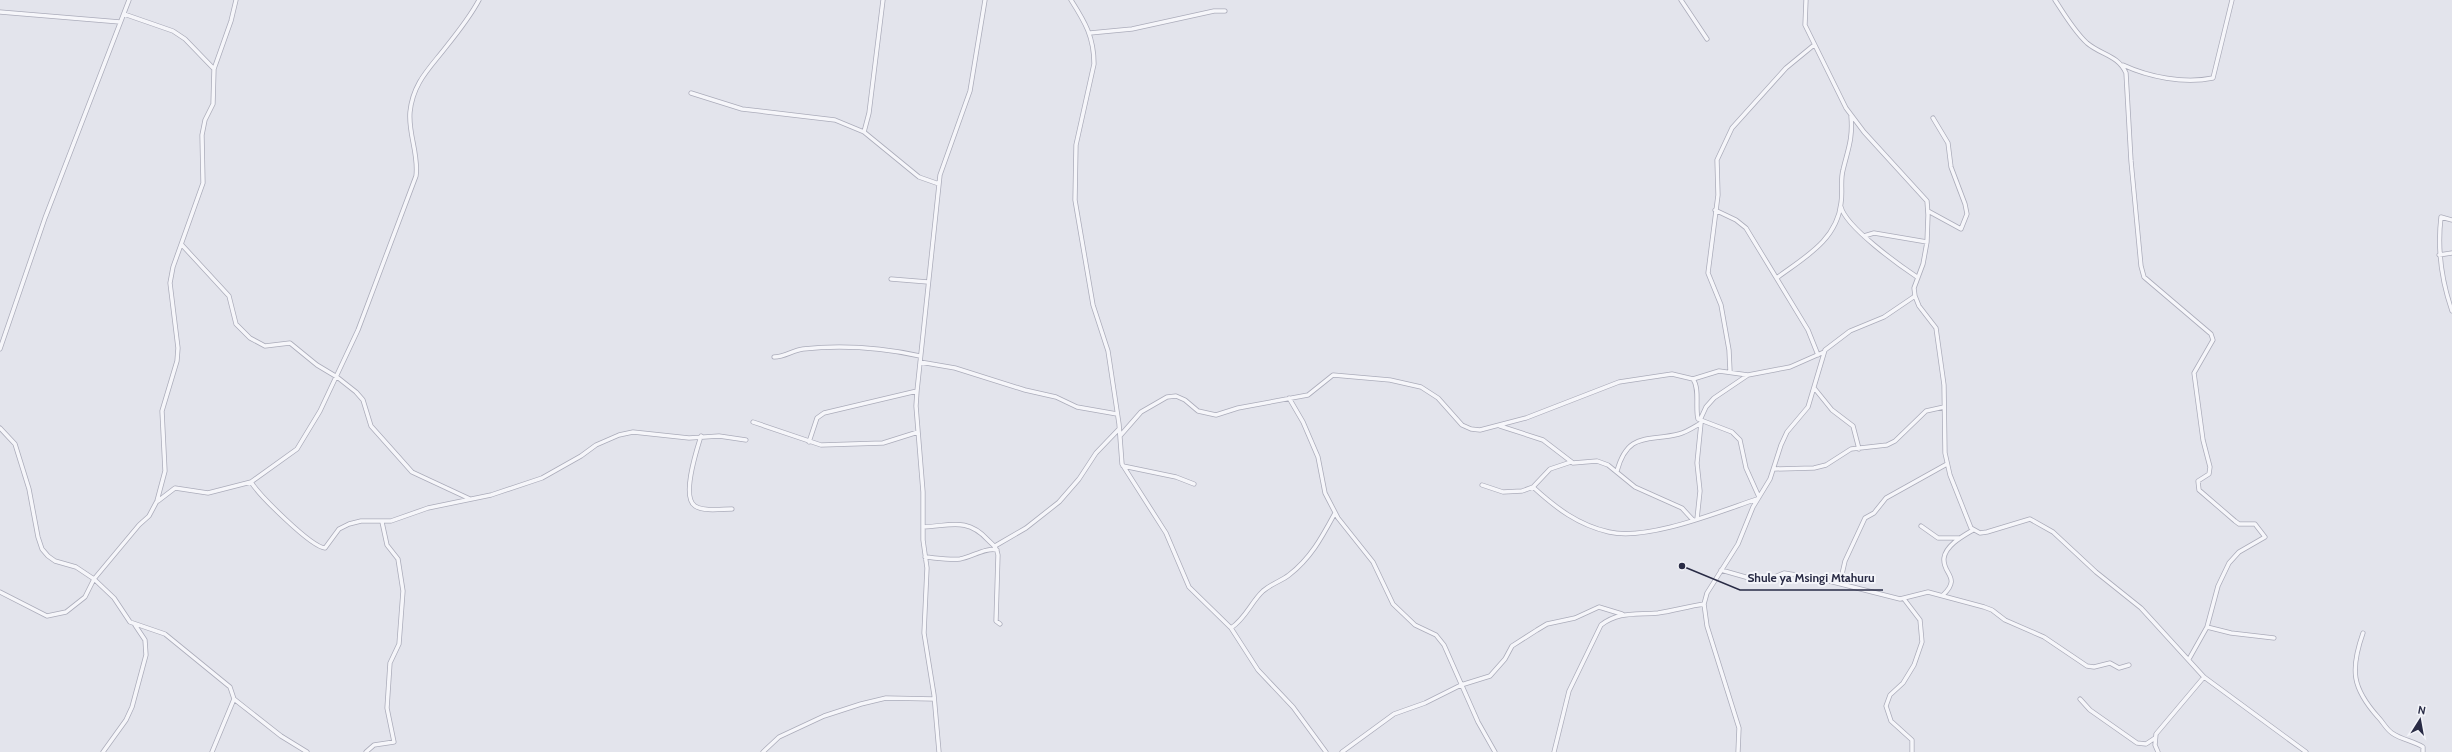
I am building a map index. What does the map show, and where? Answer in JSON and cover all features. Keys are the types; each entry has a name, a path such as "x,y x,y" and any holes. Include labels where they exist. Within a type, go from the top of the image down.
{"street":[{"path":"0,350 45,218 129,0"},
{"path":"0,592 47,616 66,612 76,606 85,597 94,579 139,525 149,516 157,502 165,471 162,411 177,361 178,348 170,283 174,267 203,183 202,135 205,120 213,104 214,69 231,21 236,0"},
{"path":"157,502 175,488 208,493 251,482 297,449 337,377 365,313 378,271 416,176 417,158 410,122 415,88 428,67 457,34 479,0"},
{"path":"864,132 871,100 883,0"},
{"path":"939,752 934,699 924,633 927,593 917,391 942,166 964,113 970,91 985,0"},
{"path":"1071,0 1094,43 1094,64 1076,145 1075,200 1090,292 1108,351 1123,466 1166,533 1189,588 1231,628 1258,670 1293,707 1326,752"},
{"path":"1681,0 1707,39"},
{"path":"1805,0 1804,24 1851,115 1924,196 1928,211 1927,242 1923,264 1917,277 1915,296 1919,306 1936,328 1944,385 1945,453 1947,464 1962,511 1973,530 1980,533 1987,532 2024,519 2030,519 2054,532 2096,572 2141,608 2204,677 2306,752"},
{"path":"2056,0 2076,32 2088,44 2115,58 2122,64 2140,72 2185,81 2213,78 2232,0"},
{"path":"1090,33 1132,29 1214,11 1225,11"},
{"path":"0,12 120,22"},
{"path":"124,14 172,31 185,39 214,69"},
{"path":"1730,372 1729,350 1721,305 1708,273 1718,195 1718,160 1732,128 1786,68 1814,45"},
{"path":"2122,64 2129,84 2131,161 2141,266 2144,278 2201,325 2211,334 2213,340 2194,373 2203,440 2210,467 2209,474 2198,481 2199,490 2239,524 2255,524 2265,537 2239,552 2229,563 2218,586 2207,627 2189,659"},
{"path":"691,93 742,109 835,120 864,132 919,177 939,184"},
{"path":"1778,277 1816,249 1835,228 1841,206 1843,170 1852,142 1851,115"},
{"path":"1928,211 1961,229 1967,214 1961,190 1951,167 1948,143 1932,118"},
{"path":"1841,206 1852,226 1898,265 1917,277"},
{"path":"1715,210 1736,220 1746,228 1778,277 1814,341 1818,355"},
{"path":"2452,220 2441,217 2438,239 2440,270 2452,311"},
{"path":"1864,236 1874,233 1927,242"},
{"path":"182,245 229,296 236,324 250,338 265,346 290,343 317,365 337,377 360,396 371,426 412,472 425,480 471,499"},
{"path":"2439,255 2452,254"},
{"path":"891,279 928,282"},
{"path":"1119,437 1141,412 1167,397 1176,396 1185,400 1198,411 1216,415 1238,408 1308,395 1333,375 1390,380 1421,387 1431,392 1462,425 1471,430 1480,430 1526,418 1619,382 1672,374 1693,379 1713,372 1730,372 1748,375 1790,367 1824,352 1834,341 1850,331 1884,317 1915,296"},
{"path":"774,357 789,354 797,350 817,348 900,352 920,356"},
{"path":"1738,752 1739,728 1711,641 1704,604 1707,593 1738,544 1758,498 1774,469 1781,445 1787,432 1808,407 1815,389 1824,352"},
{"path":"920,362 955,368 1025,390 1056,397 1077,407 1117,414"},
{"path":"1695,519 1700,491 1697,470 1699,437 1701,422 1706,407 1714,398 1748,375"},
{"path":"1693,379 1696,384 1695,407 1701,422"},
{"path":"1815,389 1832,410 1854,426 1859,449"},
{"path":"809,442 817,418 824,413 917,391"},
{"path":"1289,398 1303,422 1318,457 1325,493 1335,513 1373,562 1393,604 1415,625 1436,635 1444,645 1495,752"},
{"path":"1774,469 1814,468 1826,464 1850,449 1887,445 1895,440 1926,411 1944,406"},
{"path":"753,422 821,445 868,444 883,442 918,432"},
{"path":"1617,471 1623,456 1637,441 1644,438 1680,433 1701,422 1732,432 1740,440 1746,468 1758,498"},
{"path":"1498,426 1543,440 1571,462 1578,464 1596,461 1617,471 1635,487 1682,508 1695,519"},
{"path":"0,428 16,444 22,462 42,549 55,562 76,567 94,579 114,598 127,619 135,625 165,634 230,686 234,699 281,736 307,752"},
{"path":"925,557 956,559 974,556 996,548 1026,528 1059,502 1079,479 1096,453 1119,429"},
{"path":"251,482 259,494 320,547 324,548 339,529 349,524 361,521 382,522 428,508 491,495 542,478 581,456 596,445 619,435 633,432 689,438 701,436 746,440"},
{"path":"701,436 691,477 691,500 693,505 701,508 732,509"},
{"path":"1482,485 1503,492 1533,487 1550,469 1571,462"},
{"path":"1840,583 1845,561 1865,518 1874,513 1886,498 1947,464"},
{"path":"1123,466 1176,477 1194,484"},
{"path":"1533,487 1563,513 1586,525 1610,532 1635,533 1695,519 1758,498"},
{"path":"1231,628 1240,622 1264,590 1288,576 1304,563 1321,539 1335,513"},
{"path":"366,752 374,745 394,742 387,708 390,664 399,644 403,591 398,559 387,545 382,522"},
{"path":"923,527 962,523 982,533 996,548 996,621 1000,624"},
{"path":"1921,526 1938,538 1959,538"},
{"path":"1943,595 1952,583 1944,562 1945,556 1950,547 1959,538 1973,530"},
{"path":"1722,570 1756,580 1767,580 1784,573 1840,583 1904,599 1922,592 1943,595 1992,610 2005,620 2044,637 2087,666 2094,667 2110,663 2119,668 2129,665"},
{"path":"1904,599 1920,620 1922,642 1914,665 1902,683 1890,695 1886,706 1891,722 1912,740 1912,752"},
{"path":"1342,752 1394,714 1425,703 1462,685 1490,676 1505,659 1512,646 1547,624 1575,618 1599,607 1622,614 1660,613 1704,604"},
{"path":"1554,752 1565,702 1597,633 1602,625 1609,619 1622,614"},
{"path":"103,752 126,720 132,707 146,655 144,640 135,625"},
{"path":"2207,627 2231,633 2274,638"},
{"path":"2363,633 2355,661 2355,678 2358,692 2392,733 2423,747 2423,752"},
{"path":"2080,699 2090,710 2136,743 2146,744 2155,738 2159,731 2204,677"},
{"path":"764,752 778,737 824,716 861,704 886,698 934,699"},
{"path":"212,752 234,699"},
{"path":"2155,738 2158,752"}],"place":[{"name":"Shule ya Msingi Mtahuru","path":"1682,566"}]}
